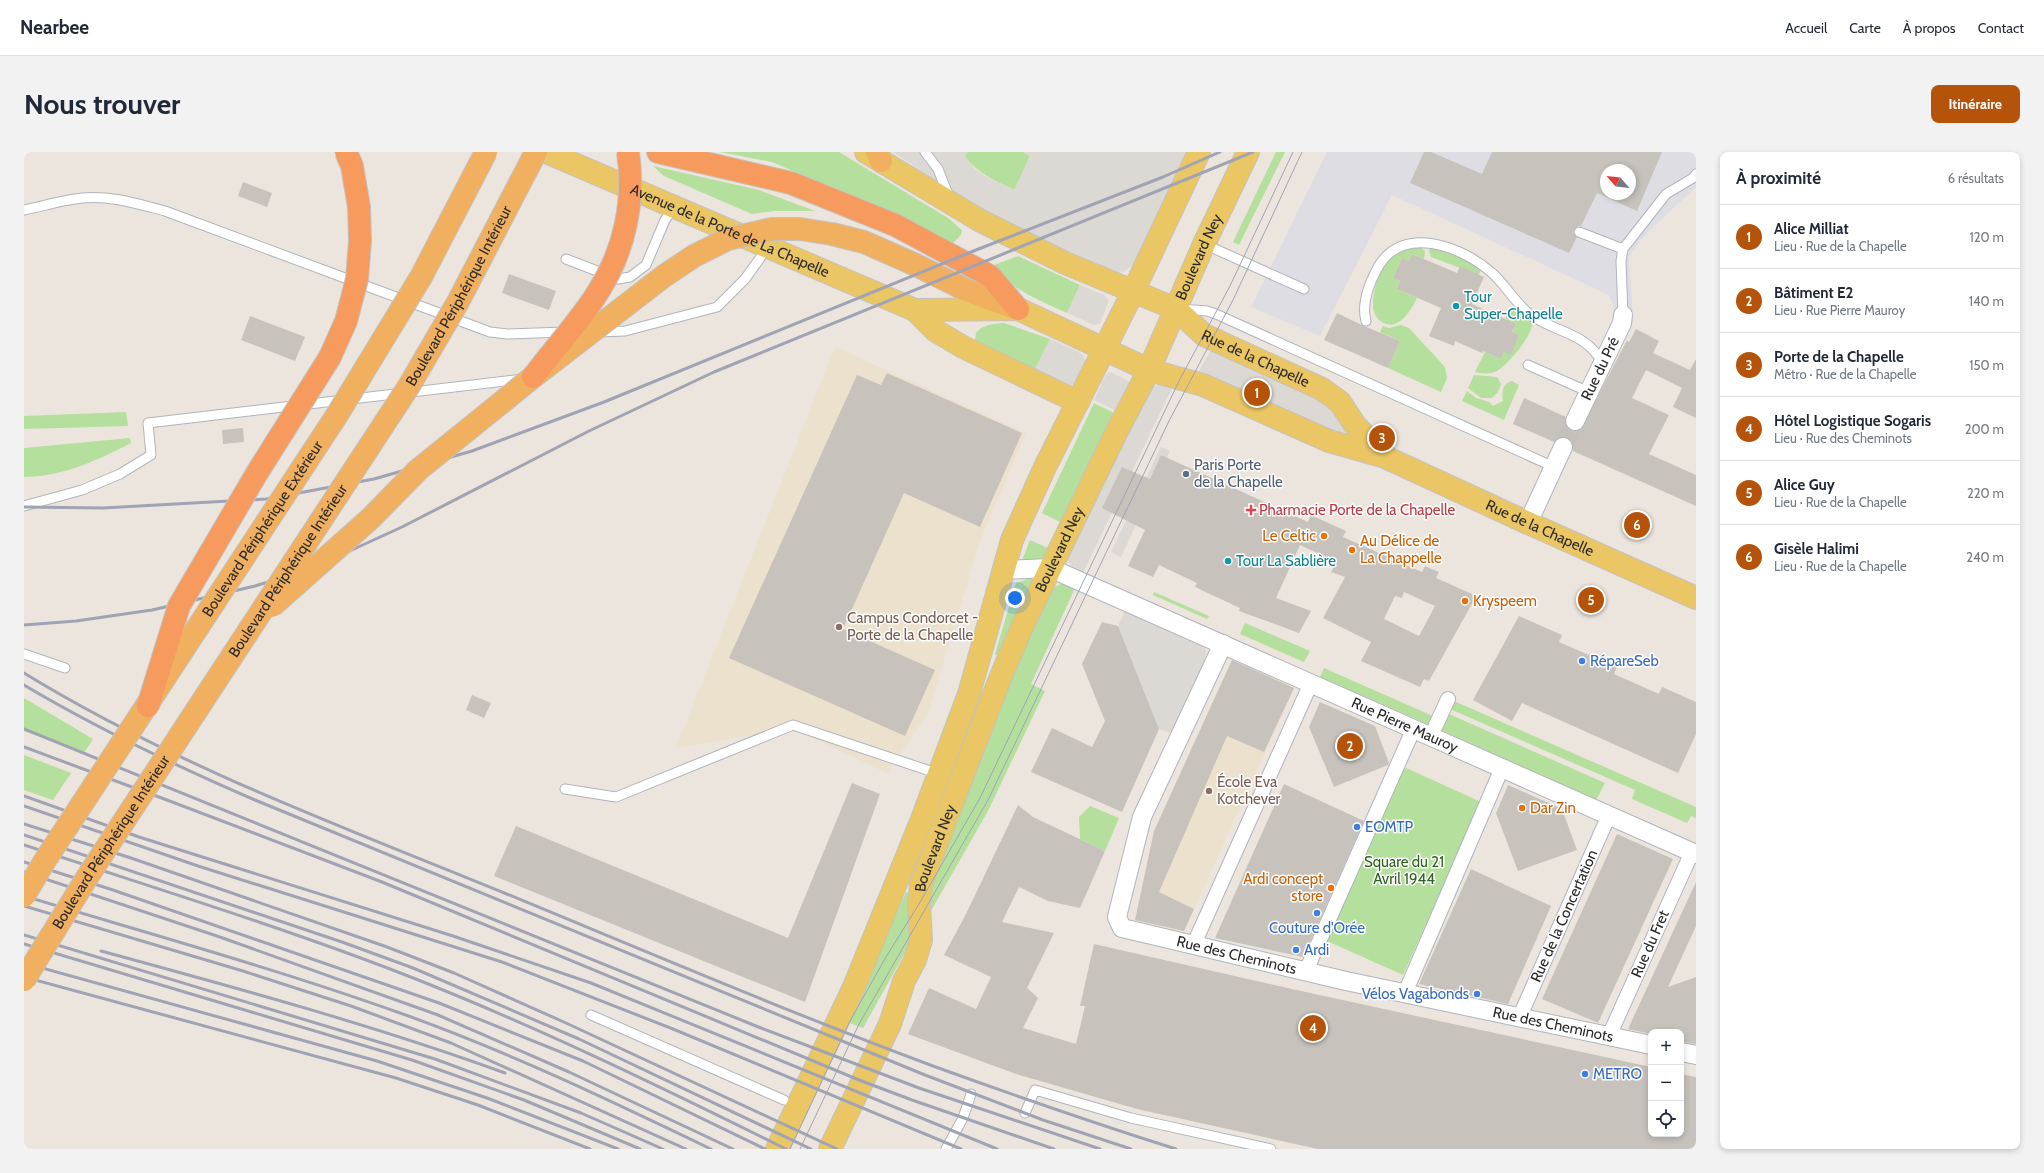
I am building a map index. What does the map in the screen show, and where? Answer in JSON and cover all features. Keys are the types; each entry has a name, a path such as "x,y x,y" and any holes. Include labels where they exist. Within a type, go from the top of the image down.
{"highway":[{"path":"148,706 179,606 257,473 330,357 346,321 357,279 360,241 359,207 352,166 346,152"},
{"name":"Boulevard Périphérique Extérieur","path":"24,896 44,862 148,706 349,395 421,278 486,152"},
{"name":"Boulevard Périphérique Intérieur","path":"24,980 92,869 250,626 409,386 458,302 536,152"},
{"path":"542,375 598,293 613,264 625,229 629,206 631,179 628,152"},
{"path":"658,152 791,183 895,225 990,276 1018,309"},
{"path":"250,626 348,539 418,470 542,375 664,276 710,247 728,239 757,231 785,229 818,231 864,242 916,264 966,290 1018,309"}],"main road":[{"name":"Avenue de la Porte de La Chapelle","path":"546,152 915,310 936,331 963,347 1078,402"},
{"name":"Boulevard Ney","path":"777,1149 854,987 940,774 970,694 1003,570 1012,540 1020,521 1199,152"},
{"name":"Boulevard Ney","path":"814,1149 876,1018 904,981 916,960 921,940 919,904 921,884 1001,676 1050,568 1149,370 1204,244 1248,152"},
{"path":"875,155 951,204 1065,263 1132,292 1176,308"},
{"name":"Rue de la Chapelle","path":"1176,308 1204,335 1332,395 1340,402 1355,425 1385,457"},
{"name":"Avenue de la Porte de La Chapelle","path":"915,310 1018,309 1149,370"},
{"name":"Rue de la Chapelle","path":"1149,370 1203,385 1329,441 1385,457 1696,598"},
{"name":"Boulevard Ney","path":"761,1149 852,961 895,884"},
{"name":"Boulevard Ney","path":"830,1149 890,1024 904,981"}],"street":[{"name":"Rue du Pré","path":"1575,421 1622,323 1622,315"},
{"path":"1528,523 1563,447"},
{"path":"1003,570 1050,568"},
{"name":"Rue Pierre Mauroy","path":"1050,568 1694,853"},
{"name":"Rue des Cheminots","path":"1223,644 1142,817 1117,917 1122,928 1405,993 1520,1016 1648,1044"},
{"path":"1194,944 1311,683"},
{"path":"1431,736 1448,699"},
{"path":"1306,971 1414,728"},
{"path":"1405,993 1502,768"},
{"name":"Rue de la Concertation","path":"1520,1016 1609,815"},
{"name":"Rue du Fret","path":"1608,1036 1694,853"},
{"path":"1684,1053 1696,1055"}],"lane":[{"path":"925,152 938,169 951,204"},
{"path":"1622,315 1621,260 1623,250 1628,240 1639,231 1666,194 1693,178 1696,174"},
{"path":"24,210 82,198 110,198 165,211 490,332 507,334 625,331 717,307 745,279 768,246"},
{"path":"566,260 618,279 630,277 646,265 665,220 674,207"},
{"path":"1579,232 1623,250"},
{"path":"1366,320 1364,313 1367,293 1380,262 1389,252 1401,246 1418,242 1435,244 1456,250 1475,260 1505,286 1529,314 1589,344 1603,362"},
{"path":"1204,244 1304,289"},
{"path":"1176,308 1207,310 1554,468"},
{"path":"565,364 568,332"},
{"path":"1528,365 1589,392"},
{"path":"24,506 82,490 120,474 151,455 148,423 542,375"},
{"path":"24,654 65,668"},
{"path":"565,789 616,796 793,725 940,774"},
{"path":"591,1015 784,1100"},
{"path":"1025,1113 1035,1090 1131,1118 1271,1149"},
{"path":"946,1149 963,1118 971,1094"}],"shaded area":[{"path":"893,152 967,152 965,157 975,169 985,176 1014,190 1030,156 1023,152 1187,152 1133,265 1125,271 1118,273 1053,245 971,204"},
{"path":"1327,152 1696,152 1696,187 1646,234 1629,256 1633,320 1627,339 1609,295 1392,195 1320,336 1251,307"},
{"path":"1080,285 1104,295 1109,300 1100,324 1094,325 1067,313"},
{"path":"1050,339 1083,355 1085,361 1084,366 1073,385 1069,387 1034,371"},
{"name":"Campus Condorcet - Porte de la Chapelle","path":"835,347 1026,433 980,541 928,713 887,773 793,729 676,748"},
{"path":"1212,348 1328,403 1359,444 1198,373"},
{"path":"1111,372 1128,381 1130,384 1117,411 1094,400 1106,374"},
{"path":"1152,386 1173,386 1083,573 1074,569 1068,562 1067,557 1071,545"},
{"path":"1161,447 1170,451 1121,557 1111,552"},
{"path":"1125,611 1202,644 1206,651 1205,660 1171,733 1159,729 1118,626"},
{"name":"École Eva Kotchever","path":"1232,659 1295,687 1184,931 1135,920 1154,831"}],"green space":[{"path":"720,152 839,152 948,218 962,230 961,235 951,245 840,191 772,162"},
{"path":"967,152 1023,152 1030,156 1015,190 982,173 965,157"},
{"path":"1276,152 1285,152 1239,245 1233,242"},
{"path":"653,166 759,190 815,211 774,211 752,214 664,176"},
{"path":"1419,246 1425,251 1424,259 1412,254 1409,261 1402,258 1393,278 1400,281 1397,289 1417,298 1412,308 1400,322 1390,325 1384,323 1377,317 1373,307 1374,293 1381,270 1388,260 1398,252"},
{"path":"1431,247 1451,251 1481,269 1479,275 1431,257 1429,251"},
{"path":"1018,256 1080,285 1067,313 1016,288 989,267"},
{"path":"1514,308 1532,321 1530,333 1514,356 1502,368 1492,373 1475,372 1485,352 1501,359 1504,352 1511,354 1519,335 1512,332 1516,324 1505,319 1510,310"},
{"path":"1004,323 1050,339 1034,371 975,341 976,333 982,328 989,325"},
{"path":"1401,325 1409,328 1445,367 1447,378 1441,392 1388,368 1400,341 1380,332 1383,326 1389,328"},
{"path":"1474,375 1497,377 1501,384 1498,392 1492,398 1481,398 1468,388"},
{"path":"1512,381 1519,385 1504,420 1462,401 1467,391 1476,398 1489,402 1493,406 1503,401 1503,388"},
{"path":"1094,403 1114,413 1062,523 1042,513"},
{"path":"126,412 128,426 24,429 24,416"},
{"path":"130,438 131,443 93,461 66,471 24,477 24,448"},
{"path":"1030,540 1052,550 1048,557 1025,562 1022,561"},
{"path":"1034,577 1000,657 995,654 1016,583"},
{"path":"1063,583 1075,588 1031,684 1045,691 988,811 928,916 929,895 936,871 997,709 1052,588"},
{"path":"1154,592 1209,616 1207,619 1153,595"},
{"path":"1245,623 1310,651 1304,662 1240,634"},
{"path":"1324,668 1435,717 1432,726 1320,677"},
{"path":"24,698 93,739 84,753 24,731"},
{"path":"1454,701 1696,807 1696,818 1691,816 1687,823 1632,799 1635,790 1450,709"},
{"path":"1449,714 1605,783 1596,800 1441,730"},
{"path":"24,755 71,773 53,800 24,790"},
{"name":"Square du 21 Avril 1944","path":"1404,767 1481,802 1403,975 1327,941"},
{"path":"1090,806 1119,818 1105,851 1080,839 1079,817"},
{"path":"906,892 911,894 912,940 863,1028 847,1022"}],"building":[{"path":"1424,152 1431,152 1482,174 1492,152 1662,152 1637,211 1613,200 1636,200 1636,164 1600,164 1600,194 1597,193 1581,226 1574,229 1573,233 1577,237 1569,253 1410,183"},
{"path":"243,182 272,193 267,207 238,196"},
{"name":"Tour Super-Chapelle","path":"1412,254 1457,273 1460,266 1484,277 1472,304 1516,324 1512,332 1519,335 1511,355 1504,352 1501,359 1483,351 1482,353 1455,341 1454,346 1429,336 1441,308 1397,289 1400,281 1393,278 1402,258 1409,261"},
{"path":"509,274 556,291 549,310 502,293"},
{"path":"1337,313 1400,341 1388,368 1324,340"},
{"path":"250,316 305,337 295,361 241,340"},
{"path":"1636,329 1659,341 1653,353 1690,370 1696,359 1696,418 1673,407 1682,388 1646,370 1632,398 1669,415 1649,454 1696,475 1696,506 1573,451 1572,441 1567,437 1562,437 1554,442 1513,424 1524,398 1566,417 1565,422 1570,430 1575,431 1581,429 1627,340 1629,342"},
{"path":"887,373 1022,433 980,527 904,493 843,629 935,670 905,736 729,658 857,375 881,385"},
{"path":"243,428 244,442 223,444 222,430"},
{"path":"1161,455 1308,522 1311,515 1346,531 1343,537 1422,572 1425,566 1439,572 1436,578 1472,594 1474,600 1429,681 1424,679 1420,687 1361,661 1371,642 1323,618 1345,577 1331,572 1337,562 1300,545 1276,598 1311,611 1299,633 1239,611 1240,608 1195,587 1197,583 1159,565 1153,577 1128,566 1145,530 1102,508 1122,467 1150,479","holes":["1404,592 1435,606 1419,636 1384,619 1395,596 1402,598"]},
{"path":"1519,616 1562,635 1559,642 1617,667 1614,674 1659,694 1662,687 1696,702 1696,734 1678,773 1522,703 1512,721 1473,700"},
{"path":"1102,622 1118,626 1159,729 1122,812 1031,772 1052,728 1092,747 1105,721 1082,664"},
{"name":"École Eva Kotchever","path":"1232,660 1294,688 1264,752 1227,736 1159,892 1194,909 1184,931 1135,920 1154,831"},
{"path":"472,695 491,703 484,718 466,710"},
{"path":"1320,702 1375,726 1389,763 1388,765 1334,787 1309,727"},
{"path":"852,783 880,794 805,1002 494,876 516,826 788,938"},
{"path":"1284,784 1364,821 1303,957 1215,938"},
{"path":"1508,785 1562,809 1577,850 1518,871 1496,813"},
{"path":"1018,805 1033,817 1105,851 1080,908 1048,901 1019,887 1002,922 1054,933 1027,988 1038,998 1023,1028 1076,1044 1085,1006 1080,1006 1094,944 1292,989 1648,1066 1648,1137 1684,1137 1684,1075 1696,1077 1696,1149 1318,1149 1137,1109 1016,1074 908,1034 929,988 976,1009 991,977 944,955 966,914"},
{"path":"1617,834 1673,859 1598,1023 1542,999"},
{"path":"1471,869 1551,906 1508,1004 1419,984"},
{"path":"1696,882 1696,926 1668,987 1696,977 1696,1044 1684,1042 1684,1029 1648,1029 1648,1033 1628,1029"}],"tunnel":[{"path":"1563,447 1575,421"}],"tram line":[{"path":"790,1149 850,1021 980,798 1180,379 1230,286 1293,152"},
{"path":"800,1149 859,1024 988,800 1169,421 1233,300 1302,152"}],"railway":[{"path":"24,507 103,508 266,499 374,479 472,451 604,402 976,250 1163,177 1220,152"},
{"path":"24,625 76,621 152,610 255,586 291,575 332,559 402,527 589,431 714,372 1253,152"},
{"path":"24,673 139,737 320,818 717,981 933,1066 1176,1149"},
{"path":"24,685 80,717 138,746 255,800 925,1075 1043,1120 1131,1149"},
{"path":"24,729 756,1026 919,1088 1100,1149"},
{"path":"24,747 382,882 859,1080 1054,1149"},
{"path":"24,796 139,837 453,936 591,983 997,1149"},
{"path":"24,806 198,866 502,962 673,1029 961,1149"},
{"path":"24,824 131,858 387,947 454,973 566,1023 837,1149"},
{"path":"24,835 342,942 413,968 579,1039 811,1149"},
{"path":"24,845 262,923 403,974 549,1035 786,1149"},
{"path":"24,862 110,889 439,1003 583,1061 765,1149"},
{"path":"24,872 217,936 438,1015 569,1072 733,1149"},
{"path":"24,896 260,967 400,1013 519,1060 596,1094 711,1149"},
{"path":"24,906 243,971 351,1006 451,1043 686,1149"},
{"path":"24,935 435,1059 581,1113 663,1149"},
{"path":"24,944 412,1060 524,1100 640,1149"},
{"path":"101,951 254,993 355,1023 455,1055 505,1073"},
{"path":"24,963 377,1061 487,1098 618,1149"},
{"path":"24,977 396,1078 478,1105 590,1149"}],"place":[{"name":"Tour Super-Chapelle","path":"1456,306"},
{"name":"Alice Milliat","path":"1257,393"},
{"name":"Porte de la Chapelle","path":"1382,438"},
{"name":"Paris Porte de la Chapelle","path":"1186,474"},
{"name":"Pharmacie Porte de la Chapelle","path":"1251,510"},
{"name":"Gisèle Halimi","path":"1637,525"},
{"name":"Le Celtic","path":"1324,536"},
{"name":"Au Délice de La Chappelle","path":"1352,550"},
{"name":"Tour La Sablière","path":"1228,561"},
{"name":"Alice Guy","path":"1591,600"},
{"name":"Kryspeem","path":"1465,601"},
{"name":"Campus Condorcet - Porte de la Chapelle","path":"839,627"},
{"name":"RépareSeb","path":"1582,661"},
{"name":"Bâtiment E2","path":"1350,746"},
{"name":"École Eva Kotchever","path":"1209,791"},
{"name":"Dar Zin","path":"1522,808"},
{"name":"EOMTP","path":"1357,827"},
{"name":"Ardi concept store","path":"1331,888"},
{"name":"Couture d'Orée","path":"1317,913"},
{"name":"Ardi","path":"1296,950"},
{"name":"Vélos Vagabonds","path":"1477,994"},
{"name":"Hôtel Logistique Sogaris","path":"1313,1028"},
{"name":"METRO","path":"1585,1074"}]}
